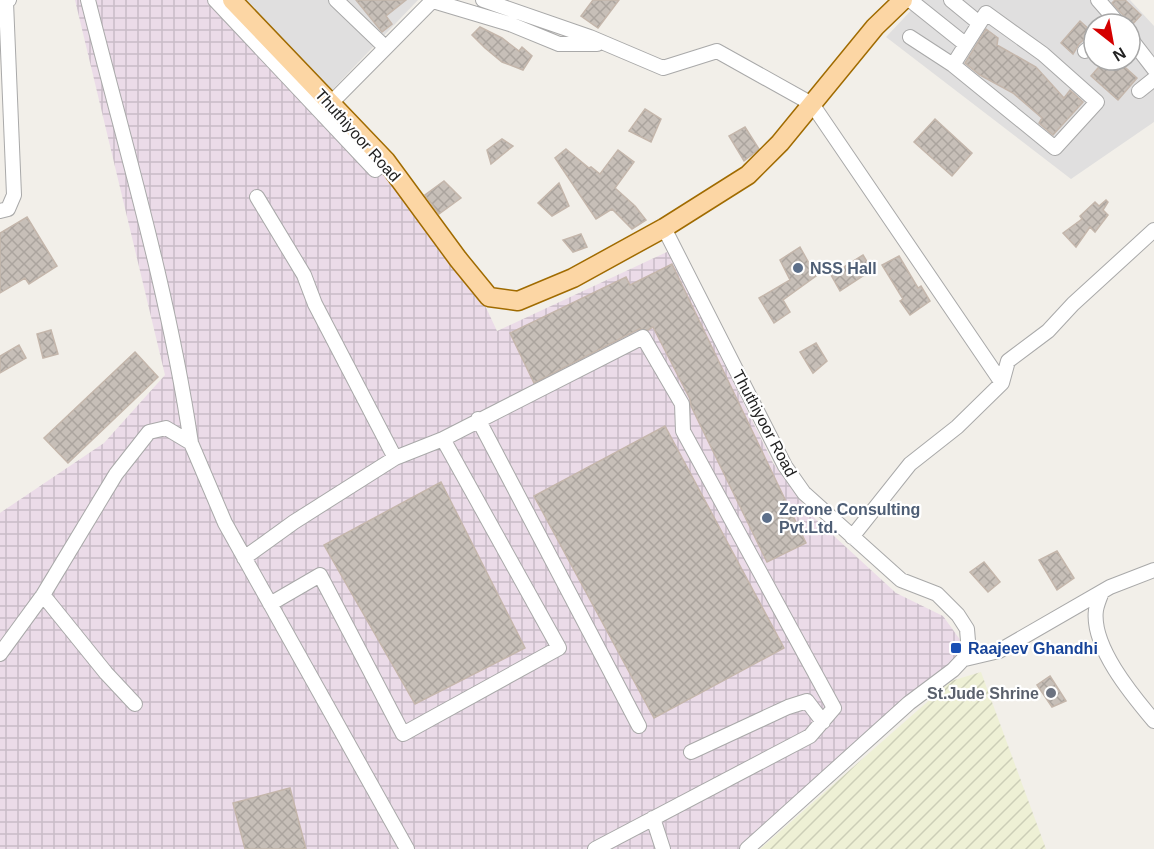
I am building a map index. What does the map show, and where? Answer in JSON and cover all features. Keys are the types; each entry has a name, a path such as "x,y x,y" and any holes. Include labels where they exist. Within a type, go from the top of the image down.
{"main road":[{"name":"Thuthiyoor Road","path":"232,0 386,161 489,297 518,301 573,278 664,228 748,175 780,143 874,27 903,0"}],"street":[{"path":"0,211 8,209 14,195 6,2 9,0"},
{"path":"88,0 152,251 184,395 191,443 225,523 407,849"},
{"path":"215,0 375,170 386,161"},
{"path":"336,0 385,47"},
{"path":"483,0 608,44 663,68 717,51 812,104 1002,383"},
{"path":"910,0 965,44"},
{"path":"951,0 979,23"},
{"path":"1098,0 1108,12"},
{"path":"331,103 433,1 510,24 559,44 608,44"},
{"path":"910,36 953,65 1055,148 1098,102 1042,54 986,13 953,65"},
{"path":"1142,54 1154,69"},
{"path":"1139,91 1154,80"},
{"path":"257,197 304,275 315,304 395,458"},
{"name":"Thuthiyoor Road","path":"664,228 785,466 804,493 901,580 937,594 958,615 967,629 970,646 969,654 965,659"},
{"path":"852,537 910,464 957,427 1002,383 1008,361 1048,331 1073,304 1154,230"},
{"path":"244,558 294,522 395,458 443,439 478,419 643,337 682,404 683,431 834,708 810,736 595,849"},
{"path":"478,419 639,726"},
{"path":"0,654 43,595 116,474 149,432 166,428 191,443"},
{"path":"270,604 321,575 403,734 559,648 443,439"},
{"path":"747,849 909,703 965,659 999,651 1102,592 1154,570"},
{"path":"1102,592 1096,610 1101,644 1130,692 1154,721"},
{"path":"43,595 106,673 135,704"},
{"path":"691,752 788,707 807,701 823,722"},
{"path":"653,818 663,849"}],"shaded area":[{"path":"75,0 222,0 378,161 475,284 497,331 669,251 773,463 810,514 896,593 943,616 961,641 959,656 740,849 0,849 0,513 104,443 165,375"},
{"path":"246,0 418,0 330,92"},
{"path":"921,0 1130,0 1141,12 1082,12 1082,72 1142,72 1142,13 1154,26 1154,122 1071,179 886,37"}],"green space":[{"path":"981,672 1046,849 760,849 951,681"}],"building":[{"path":"356,0 406,0 386,16 392,24 382,32"},
{"path":"593,0 619,0 598,28 581,16"},
{"path":"1115,0 1125,0 1138,12 1120,12 1112,3"},
{"path":"1080,21 1082,23 1082,41 1073,54 1061,43"},
{"path":"480,27 502,38 519,51 522,47 532,56 523,70 502,62 472,35"},
{"path":"986,29 998,38 997,45 1036,67 1064,98 1070,90 1083,102 1053,135 1039,123 1042,118 1013,93 980,75 965,63"},
{"path":"1094,72 1130,72 1137,78 1118,100 1091,76"},
{"path":"645,109 661,119 651,142 629,131"},
{"path":"935,119 972,153 952,176 914,142"},
{"path":"745,127 759,149 744,161 729,136"},
{"path":"502,139 513,146 491,164 487,150"},
{"path":"566,149 600,174 618,150 634,162 615,188 635,206 646,220 632,229 612,209 596,219 555,158"},
{"path":"444,181 461,198 439,214 425,195"},
{"path":"559,183 569,206 552,216 538,203"},
{"path":"1106,200 1108,202 1103,210 1108,215 1095,232 1090,227 1076,247 1063,233 1082,219 1080,216 1095,202 1099,206"},
{"path":"27,217 57,266 29,284 25,278 0,293 0,233"},
{"path":"581,234 587,247 573,252 563,240"},
{"path":"800,247 816,276 783,300 790,312 774,323 759,298 790,280 780,260"},
{"path":"863,255 872,270 840,291 831,275"},
{"path":"899,256 918,288 921,286 930,301 910,315 900,301 903,299 882,265"},
{"path":"672,264 806,543 767,562 691,406 690,399 653,327 648,330 639,329 534,383 510,333 626,277 630,285"},
{"path":"51,330 58,354 43,358 37,334"},
{"path":"816,343 827,361 813,373 800,352"},
{"path":"19,345 26,358 0,373 0,356"},
{"path":"135,352 158,377 68,463 44,438"},
{"path":"665,426 784,648 654,718 534,496"},
{"path":"441,482 525,648 415,704 324,545"},
{"path":"1057,551 1074,578 1057,590 1039,560"},
{"path":"984,562 1000,582 988,592 970,572"},
{"name":"St.Jude Shrine","path":"1050,676 1066,701 1052,707 1037,685"},
{"path":"290,788 306,849 245,849 233,803"}],"place":[{"name":"NSS Hall","path":"798,268"},
{"name":"Zerone Consulting Pvt.Ltd.","path":"767,518"},
{"name":"Raajeev Ghandhi","path":"956,648"},
{"name":"St.Jude Shrine","path":"1051,693"}]}
